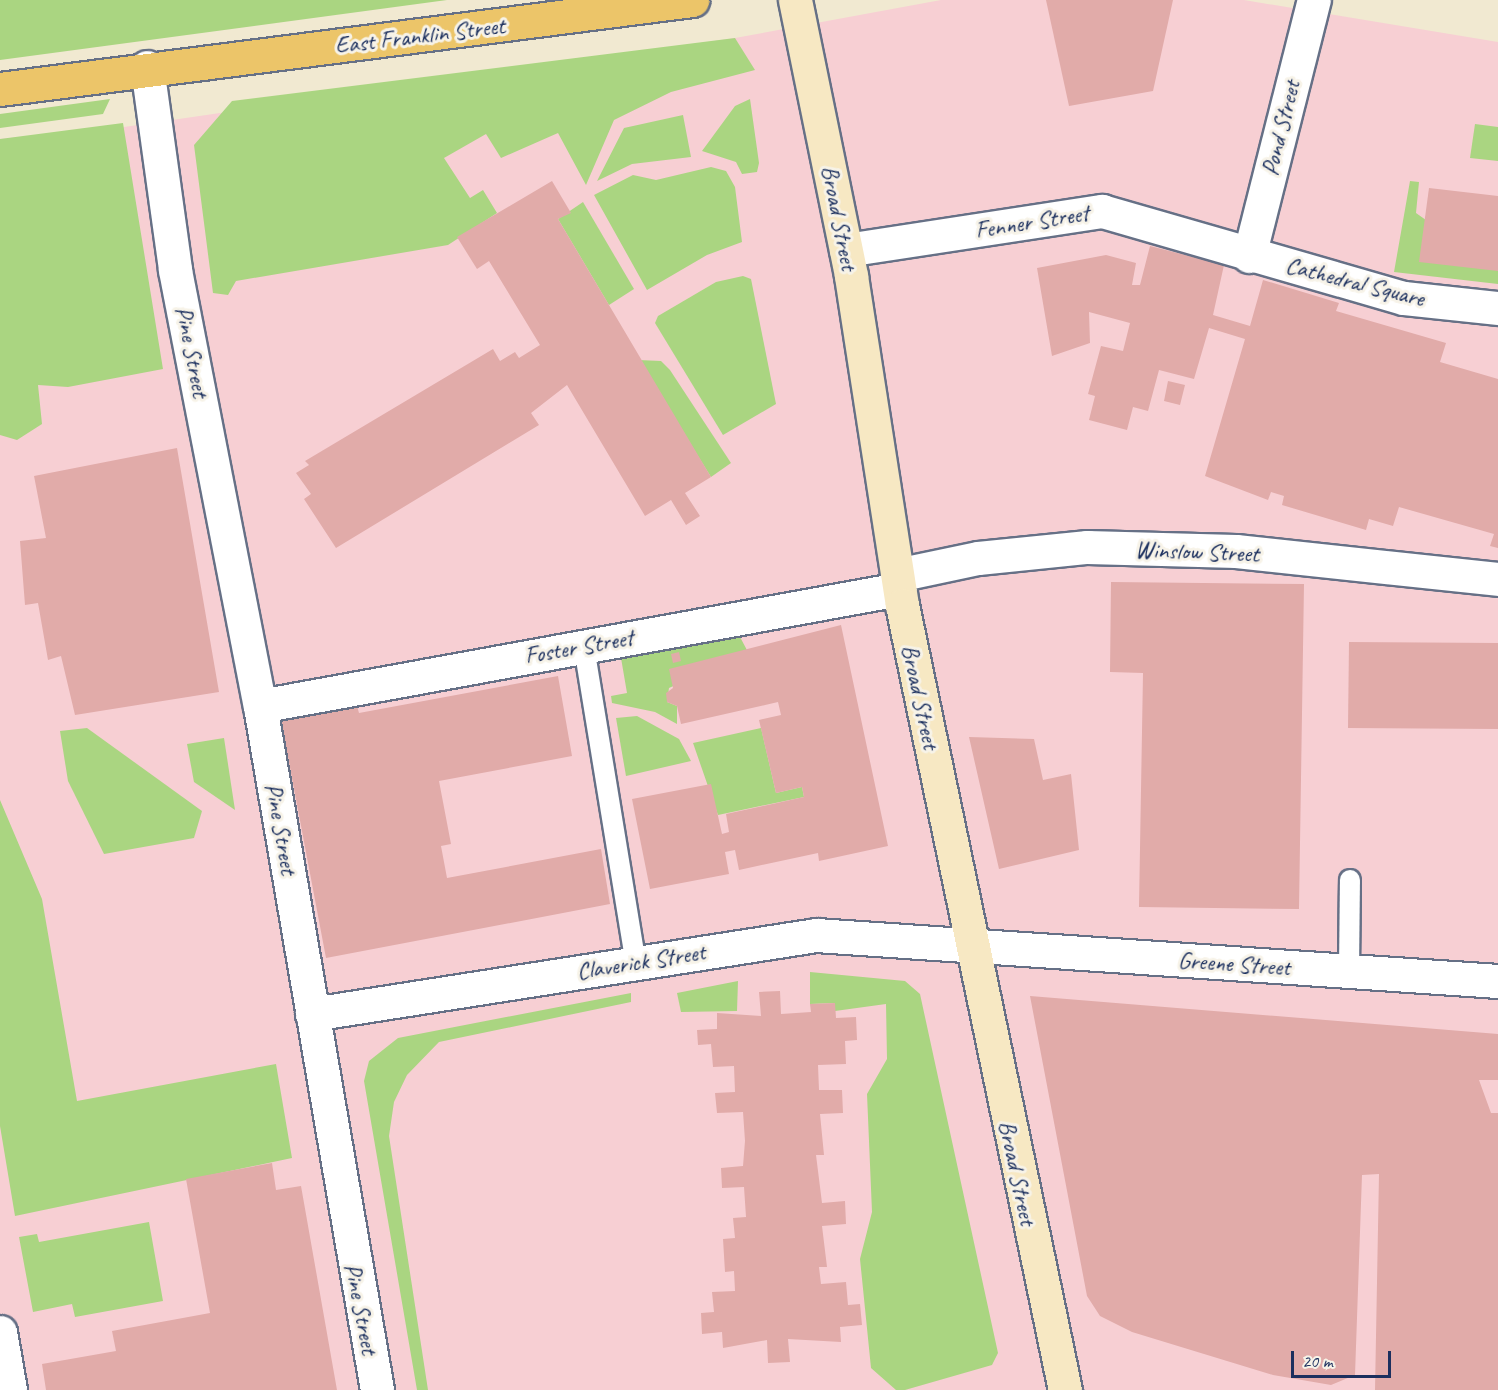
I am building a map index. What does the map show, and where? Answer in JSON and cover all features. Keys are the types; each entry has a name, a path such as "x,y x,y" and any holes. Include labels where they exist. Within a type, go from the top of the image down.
{"main road":[{"name":"East Franklin Street","path":"0,89 147,67 692,0"},
{"name":"Broad Street","path":"795,0 846,250 898,582 971,946 1065,1390"}],"street":[{"name":"Pond Street","path":"1249,256 1314,0"},
{"name":"Pine Street","path":"147,67 175,270 260,706 376,1390"},
{"name":"Fenner Street","path":"846,250 1102,211 1249,256"},
{"name":"Cathedral Square","path":"1249,256 1404,298 1498,308"},
{"name":"Winslow Street","path":"898,582 978,558 1087,547 1236,550 1498,579"},
{"name":"Foster Street","path":"260,706 584,646 898,582"},
{"name":"Claverick Street","path":"312,1014 816,935 971,946"},
{"name":"Greene Street","path":"971,946 1498,981"},
{"path":"0,1332 10,1390"}],"lane":[{"path":"584,646 636,963"},
{"path":"1349,971 1350,880"}],"shaded area":[{"path":"941,0 1244,0 1498,42 1498,1390 0,1390 0,139 124,127 735,38"}],"green space":[{"path":"0,0 447,0 0,60"},
{"path":"735,38 755,70 671,92 614,120 586,185 558,133 501,158 486,134 444,158 470,198 483,190 497,213 448,245 236,281 228,295 213,293 194,145 232,101"},
{"path":"110,99 103,114 0,128 0,114"},
{"path":"750,99 759,163 757,172 742,174 736,162 702,151 735,106"},
{"path":"683,115 691,157 632,164 597,181 624,128"},
{"path":"123,123 163,369 68,387 38,385 42,424 17,440 0,435 0,139"},
{"path":"1475,124 1498,127 1498,161 1470,158"},
{"path":"711,167 726,171 735,187 742,242 707,255 647,290 594,195 633,175 656,180"},
{"path":"1410,181 1419,182 1416,213 1498,271 1498,284 1394,272"},
{"path":"583,202 634,289 609,305 558,219"},
{"path":"743,276 751,279 776,404 723,435 655,323 658,316 716,282"},
{"path":"638,360 661,361 670,370 731,463 711,477"},
{"path":"740,637 748,652 669,688 667,702 677,706 677,724 655,712 612,703 611,696 627,693 621,658"},
{"path":"637,716 679,739 691,761 626,776 616,718"},
{"path":"87,728 202,811 194,838 104,854 68,781 60,731"},
{"path":"761,728 776,793 802,787 804,797 718,815 693,743"},
{"path":"224,738 235,810 194,782 187,744"},
{"path":"0,800 42,899 77,1101 276,1064 292,1158 15,1216 0,1126"},
{"path":"810,972 905,981 920,994 998,1353 992,1365 905,1390 896,1390 871,1368 860,1259 872,1212 867,1094 887,1059 886,1004 835,1011 835,1003 810,1004"},
{"path":"738,981 737,1011 681,1012 677,993"},
{"path":"631,993 631,1002 439,1042 407,1075 394,1102 389,1136 428,1390 417,1390 364,1081 369,1061 398,1038"},
{"path":"149,1222 163,1301 75,1317 72,1304 33,1312 19,1237 37,1234 39,1242"}],"building":[{"path":"1046,0 1173,0 1153,91 1069,106"},
{"path":"552,181 571,213 558,219 711,477 685,493 700,516 686,525 671,500 645,516 567,385 531,413 539,425 336,548 304,499 311,494 296,473 309,465 305,461 493,349 500,361 515,352 519,358 540,345 489,261 477,269 457,237"},
{"path":"1429,188 1498,196 1498,271 1419,262"},
{"path":"1150,246 1224,265 1213,315 1250,326 1263,280 1339,303 1336,311 1446,343 1440,362 1498,379 1498,548 1490,546 1494,534 1399,507 1393,526 1369,519 1366,530 1282,505 1284,496 1271,492 1268,500 1205,476 1245,339 1209,328 1194,379 1159,370 1148,411 1133,407 1127,430 1089,420 1095,396 1088,394 1101,346 1123,351 1130,323 1089,312 1090,343 1052,356 1037,268 1106,255 1136,263 1132,285 1140,285"},
{"path":"1168,381 1185,385 1180,405 1164,401"},
{"path":"177,448 219,692 75,715 61,656 48,660 38,603 25,605 20,541 46,538 34,476"},
{"path":"1111,582 1304,584 1299,909 1139,907 1143,673 1110,672"},
{"path":"841,625 888,846 819,861 818,853 739,870 735,850 725,852 729,874 650,889 632,799 711,784 722,834 729,832 726,814 804,797 802,787 776,793 759,720 781,715 778,702 681,724 677,706 667,702 666,693 673,688 669,669"},
{"path":"1349,642 1498,643 1498,729 1348,728"},
{"path":"679,652 681,661 673,663 671,654"},
{"path":"558,676 572,756 439,781 451,844 441,846 447,878 601,849 610,904 326,958 281,720 357,706 359,713"},
{"path":"969,737 1034,739 1043,780 1071,774 1079,850 999,869"},
{"path":"780,991 781,1014 811,1012 810,1004 835,1003 836,1018 856,1017 857,1040 845,1041 846,1064 818,1065 819,1090 842,1090 843,1113 820,1114 824,1155 816,1155 822,1203 845,1201 846,1224 822,1226 827,1267 819,1267 821,1284 846,1282 848,1305 860,1304 862,1325 840,1327 841,1342 788,1339 790,1362 768,1363 767,1340 723,1348 722,1332 702,1334 701,1313 714,1312 712,1292 735,1291 734,1271 725,1272 723,1239 735,1238 733,1218 746,1217 744,1187 722,1188 721,1168 743,1166 745,1141 743,1112 717,1113 715,1093 735,1092 734,1066 713,1067 711,1044 698,1045 697,1030 717,1029 717,1013 761,1016 759,992"},
{"path":"1030,996 1498,1034 1498,1080 1479,1080 1491,1113 1498,1113 1498,1390 1375,1390 1379,1174 1362,1175 1355,1375 1331,1385 1273,1375 1132,1332 1100,1316 1087,1296"},
{"path":"272,1163 276,1190 301,1186 337,1390 46,1390 42,1364 116,1351 112,1331 210,1313 186,1179"}]}
